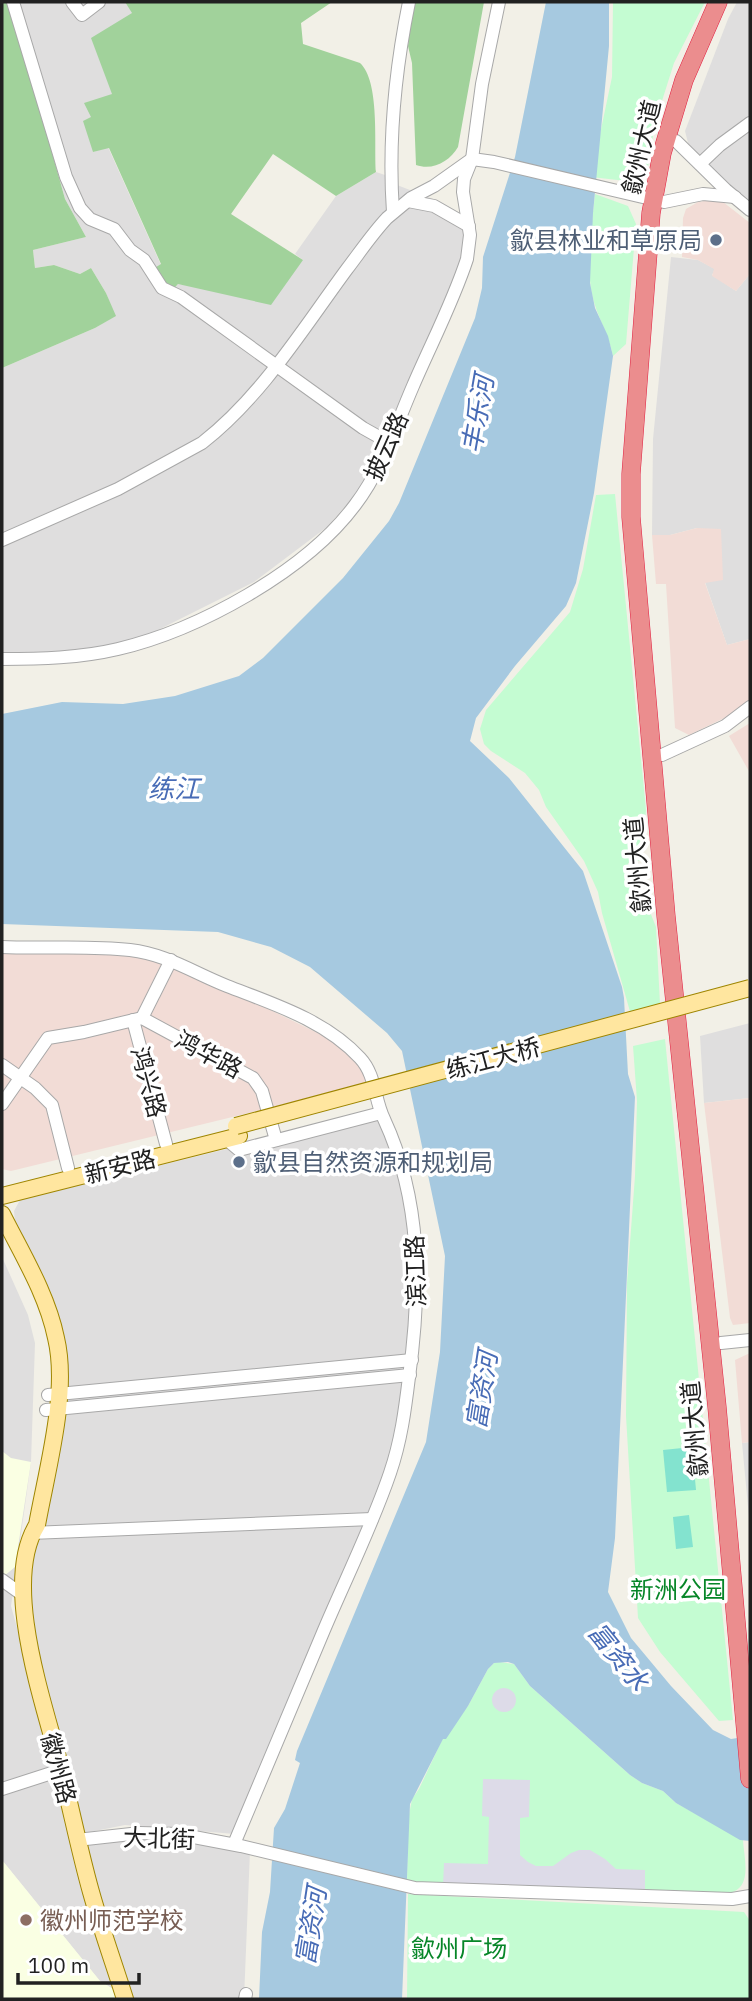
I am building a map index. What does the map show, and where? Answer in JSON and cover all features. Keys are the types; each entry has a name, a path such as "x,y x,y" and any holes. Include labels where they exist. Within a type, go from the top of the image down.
{"highway":[{"name":"歙州大道","path":"718,2 694,55 662,153 642,495 643,547 662,755 721,1343 750,1673"},
{"name":"歙州大道","path":"730,2 704,60 659,200 631,474 632,532 666,916 717,1407 750,1779"}],"main road":[{"name":"练江大桥","path":"234,1134 750,988"},
{"name":"练江大桥","path":"234,1134 750,999"},
{"name":"新安路","path":"2,1186 166,1144 234,1134"},
{"name":"新安路","path":"2,1196 234,1134"},
{"name":"徽州路","path":"2,1214 50,1313 59,1353 37,1525 31,1533 24,1555 20,1593 21,1618 31,1668 61,1770 91,1894 125,1999"},
{"name":"徽州路","path":"2,1238 30,1294 43,1329 52,1402"}],"street":[{"path":"13,2 66,177 80,208 90,219 114,229 130,250 144,260 162,288 181,297 363,428 388,442"},
{"path":"72,2 82,15 100,2"},
{"path":"393,212 390,172 397,61 409,2"},
{"name":"披云路","path":"2,659 51,658 117,649 170,632 237,601 290,566 343,520 371,481 464,267 469,250 469,226 463,186 472,159 482,84 499,2"},
{"path":"700,164 750,123"},
{"path":"676,141 750,209"},
{"path":"2,540 118,489 202,443 234,416 393,212 472,159 659,200 703,194 735,197"},
{"path":"408,201 434,206 469,226"},
{"path":"662,755 724,726 746,711 750,727"},
{"name":"滨江路","path":"2,947 130,950 171,960 280,1006 330,1034 366,1065 371,1073 381,1113 390,1131 402,1169 414,1232 418,1292 412,1360 397,1452 372,1519 237,1845"},
{"name":"鸿兴路","path":"166,1144 137,1019 171,960"},
{"path":"2,1104 48,1038 137,1019"},
{"name":"鸿华路","path":"137,1019 253,1078 262,1091 276,1140"},
{"path":"2,1065 40,1092 51,1105 68,1168"},
{"path":"234,1134 239,1150 381,1113"},
{"path":"721,1343 750,1340"},
{"path":"52,1402 412,1360"},
{"path":"52,1402 410,1375"},
{"path":"31,1533 372,1519"},
{"path":"2,1580 20,1593"},
{"path":"2,1789 61,1770"},
{"name":"大北街","path":"77,1840 163,1833 237,1845 415,1888 732,1899 750,1896"}],"shaded area":[{"path":"10,2 125,2 132,12 112,94 91,117 93,152 108,147 161,265 154,269 169,295 178,284 193,286 303,260 295,254 336,196 376,172 385,175 397,185 441,202 460,213 465,240 462,259 381,450 358,492 327,527 254,582 146,636 120,645 43,656 2,653 2,368 95,328 115,316 106,293 91,268 80,274 54,265 35,268 33,250 86,237 65,199"},
{"path":"737,2 750,2 750,202 710,168 688,143 685,131"},
{"name":"歙县林业和草原局","path":"698,202 723,202 750,223 750,274 736,291 712,276 714,269 698,260 682,257 683,218 686,209"},
{"path":"671,257 698,260 715,269 712,275 736,291 750,274 750,639 727,645 705,582 697,528 670,535 652,535 653,439"},
{"path":"697,528 721,529 723,580 705,583 727,645 750,639 750,699 741,710 689,735 675,728 666,584 656,584 652,535 670,535"},
{"path":"750,723 750,773 729,736"},
{"path":"2,948 99,951 174,963 330,1039 359,1059 367,1084 11,1171 2,1169"},
{"path":"750,1023 750,1098 704,1103 700,1036"},
{"path":"750,1098 750,1323 733,1325 704,1103"},
{"path":"377,1112 402,1185 412,1239 416,1293 397,1438 387,1474 235,1834 125,1825 80,1834 28,1630 34,1547 40,1540 63,1429 64,1333 51,1292 15,1222 14,1211 20,1200"},
{"path":"2,1257 28,1315 35,1343 31,1462 11,1606 56,1769 2,1786"},
{"path":"750,1353 750,1442 742,1443 735,1360"},
{"path":"750,1442 750,1516 749,1517 742,1443"},
{"path":"692,1447 696,1490 667,1492 663,1450"},
{"path":"2,1451 11,1458 31,1462 15,1567 3,1577"},
{"path":"689,1515 693,1547 676,1549 673,1517"},
{"path":"504,1688 515,1695 516,1700 509,1711 504,1712 493,1705 492,1700 499,1689"},
{"path":"58,1776 118,1992 100,1981 2,1860 2,1792"},
{"path":"483,1779 530,1780 529,1817 520,1818 520,1855 528,1862 536,1866 553,1866 571,1853 590,1850 616,1869 645,1870 645,1892 443,1886 444,1863 488,1864 489,1817 482,1816"},
{"path":"146,1838 250,1851 244,1999 131,1999 84,1845"},
{"name":"徽州师范学校","path":"2,1860 100,1981 118,1992 121,1999 2,1999"}],"green space":[{"path":"2,2 10,2 65,199 86,237 33,250 35,268 54,265 80,274 91,268 116,316 95,328 2,368"},
{"path":"125,2 332,2 301,23 303,44 360,63 366,72 371,84 375,114 376,172 336,196 273,154 231,214 303,260 271,305 178,284 168,295 153,269 161,264 109,148 93,152 83,121 91,117 84,103 112,94 91,38 132,13"},
{"path":"413,2 484,2 458,147 446,160 429,167 416,165 412,63 408,46"},
{"path":"613,2 705,2 674,63 655,123 648,166 635,182 591,177 612,77"},
{"path":"595,194 628,206 636,224 626,344 613,356 590,283 590,244"},
{"path":"615,494 646,810 641,860 628,863 632,899 644,897 656,927 660,1004 631,1015 598,892 584,861 546,807 539,790 525,773 484,744 480,729 486,710 570,612 583,569 596,495"},
{"name":"新洲公园","path":"665,1039 733,1720 719,1721 660,1652 638,1618 626,1416 627,1283 635,1176 637,1101 633,1046"},
{"path":"494,1663 514,1664 530,1686 630,1775 663,1791 676,1803 743,1840 745,1877 739,1888 733,1892 645,1892 416,1885 407,1881 408,1820 412,1799 443,1738 468,1706 488,1669"},
{"name":"歙州广场","path":"408,1894 744,1912 750,1921 750,1999 407,1999"}],"water":[{"path":"546,2 609,2 609,46 593,213 590,283 595,308 608,336 613,356 594,493 576,583 566,606 515,666 476,718 470,741 509,778 583,871 622,987 628,1074 635,1097 615,1538 608,1592 631,1638 713,1730 731,1739 750,1736 750,1841 740,1840 676,1803 663,1791 630,1775 530,1686 514,1664 494,1663 446,1739 443,1739 410,1804 402,1999 259,1999 262,1932 270,1892 274,1828 285,1809 300,1763 295,1760 297,1751 426,1442 440,1352 445,1256 402,1051 387,1033 310,967 271,947 218,932 2,924 2,714 62,702 123,704 175,696 239,676 263,658 343,578 389,521 399,503 475,318 482,288 483,257 515,157"}],"place":[{"name":"歙县林业和草原局","path":"716,240"},
{"name":"歙县自然资源和规划局","path":"239,1162"},
{"name":"徽州师范学校","path":"26,1920"}],"water label":[{"name":"丰乐河","path":"477,414"},
{"name":"练江","path":"174,788"},
{"name":"富资河","path":"481,1390"},
{"name":"富资水","path":"619,1656"},
{"name":"富资河","path":"310,1926"}]}
